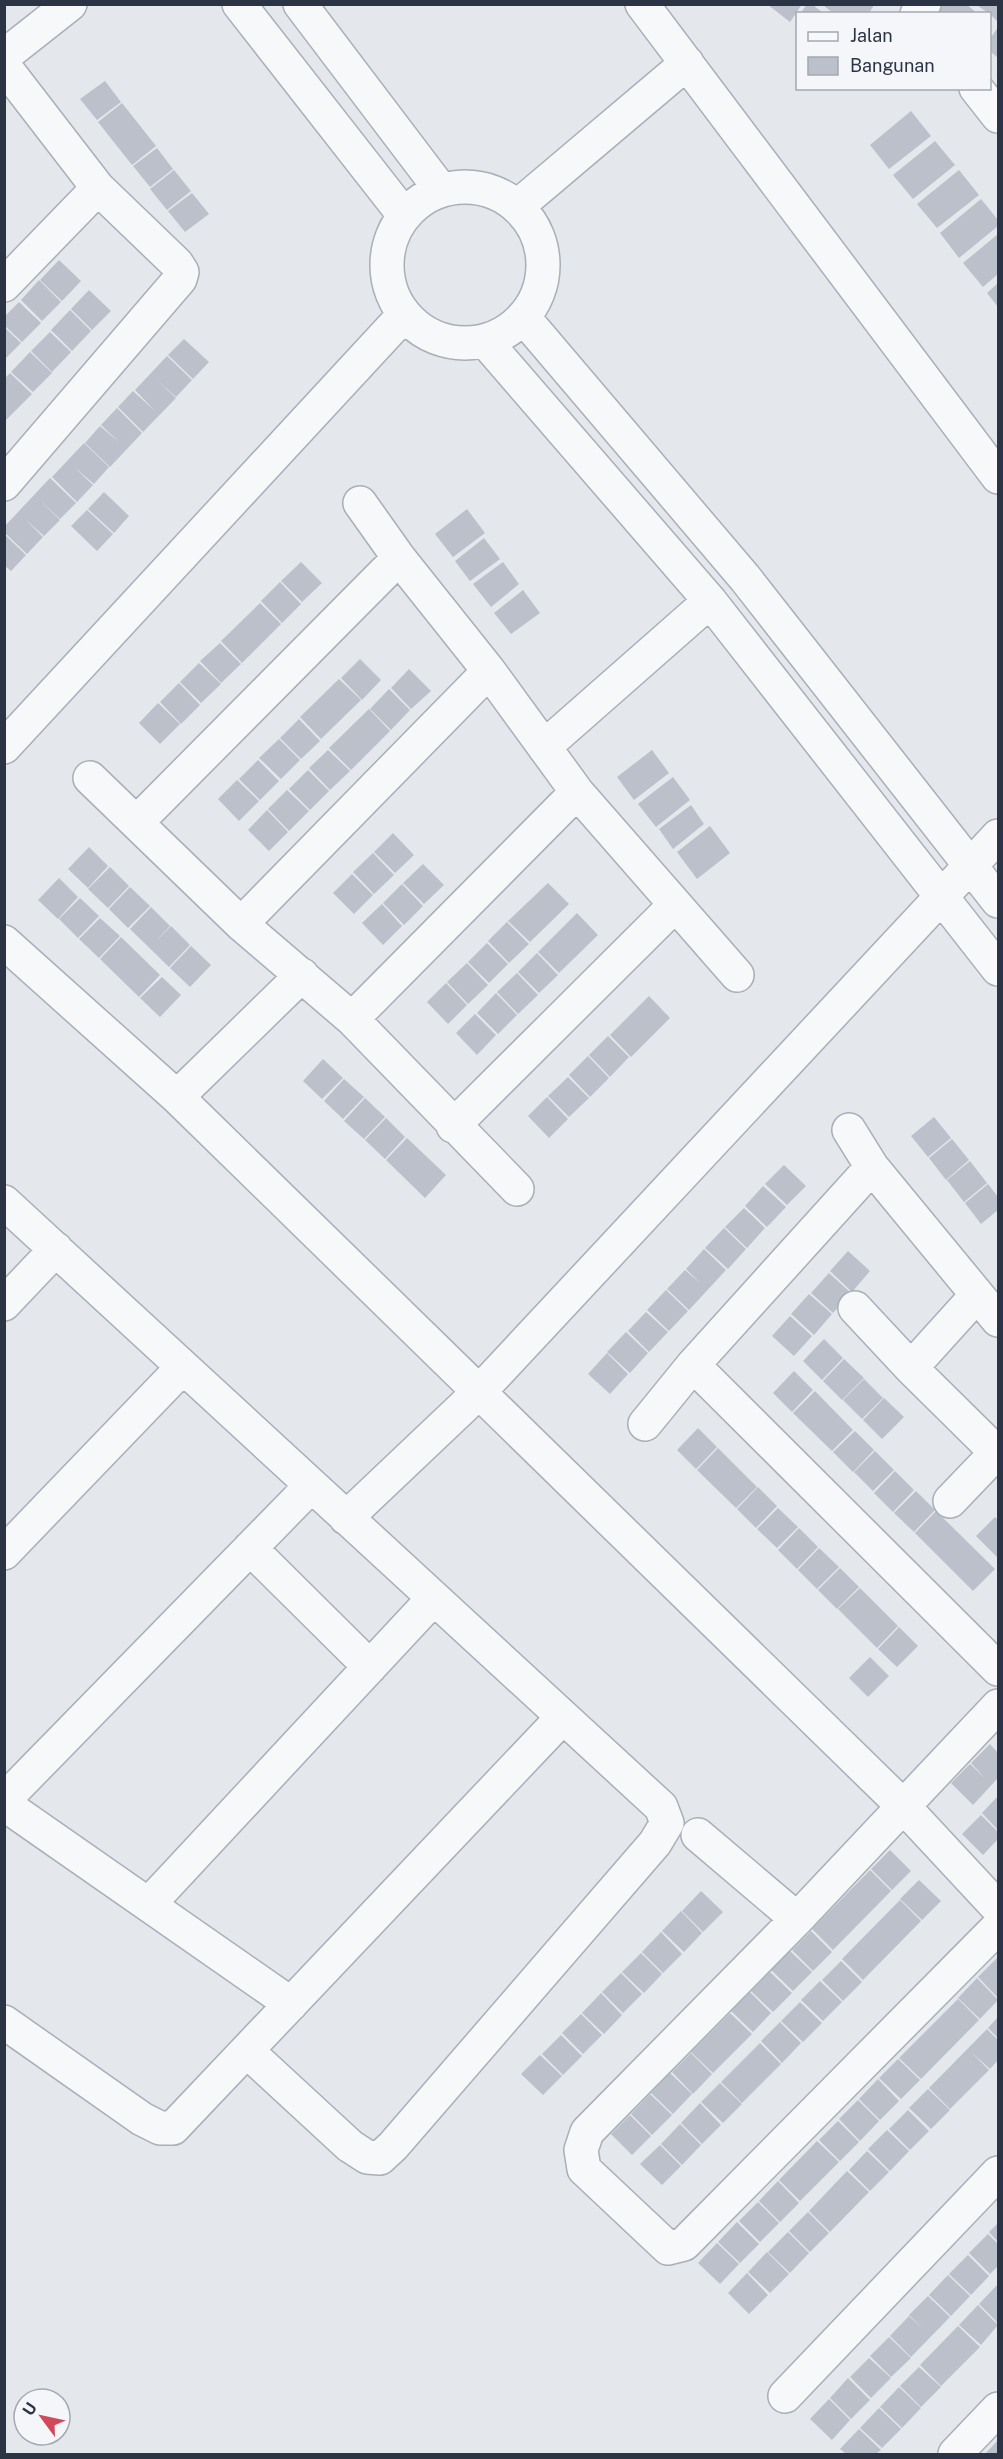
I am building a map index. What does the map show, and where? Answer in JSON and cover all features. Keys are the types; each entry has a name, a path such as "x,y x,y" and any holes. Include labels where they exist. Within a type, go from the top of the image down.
{"street":[{"path":"4,57 70,4"},
{"path":"239,4 404,215"},
{"path":"300,4 441,190"},
{"path":"642,4 999,477"},
{"path":"518,206 687,63"},
{"path":"4,66 98,188 177,264 182,272 180,279 4,484"},
{"path":"978,90 999,116"},
{"path":"4,285 98,188"},
{"path":"482,188 518,206 540,241 542,281 524,318 486,342 441,342 403,316 388,284 388,248 404,215 420,200 441,190 482,188"},
{"path":"4,747 403,316"},
{"path":"524,318 745,578 999,901"},
{"path":"486,342 710,602 999,969"},
{"path":"360,503 399,558 489,671 576,792 737,975"},
{"path":"137,822 399,558"},
{"path":"544,747 710,602"},
{"path":"241,924 489,671"},
{"path":"90,778 241,924 352,1019 453,1126 517,1189"},
{"path":"352,1019 576,792"},
{"path":"346,1518 480,1391 940,896 999,836"},
{"path":"453,1126 675,905"},
{"path":"4,942 177,1097 480,1391 904,1807 999,1908"},
{"path":"177,1097 302,975"},
{"path":"849,1131 872,1167 999,1320"},
{"path":"645,1424 693,1365 872,1167"},
{"path":"4,1202 661,1807 667,1823 655,1843 393,2146 380,2158 367,2157 350,2146 247,2051"},
{"path":"4,1304 56,1249"},
{"path":"911,1368 977,1295"},
{"path":"855,1308 911,1368 998,1452 950,1501"},
{"path":"693,1365 999,1669"},
{"path":"4,1553 183,1367"},
{"path":"291,2004 4,1802 311,1485"},
{"path":"250,1548 370,1667"},
{"path":"149,1905 433,1599"},
{"path":"999,1706 797,1919 587,2132 581,2150 584,2169 668,2248 684,2244 999,1927"},
{"path":"4,2022 142,2119 160,2128 173,2128 562,1718"},
{"path":"698,1835 797,1919"},
{"path":"785,2396 999,2172"},
{"path":"955,2454 999,2409"}],"building":[{"path":"767,4 802,4 790,22"},
{"path":"807,4 812,4 822,12 801,12"},
{"path":"822,4 875,4 869,12 832,12"},
{"path":"943,4 966,4 976,12 937,12"},
{"path":"975,4 998,4 998,22 991,12"},
{"path":"998,27 998,58 991,52 991,38"},
{"path":"105,81 121,102 97,120 80,99"},
{"path":"122,103 156,146 132,165 98,122"},
{"path":"911,111 931,136 889,169 870,145"},
{"path":"935,141 955,165 913,199 893,175"},
{"path":"157,148 173,169 150,187 133,166"},
{"path":"174,170 191,191 167,210 150,189"},
{"path":"959,170 979,195 937,228 917,204"},
{"path":"192,193 209,214 185,232 168,211"},
{"path":"981,199 998,220 998,226 959,258 940,233"},
{"path":"998,234 998,274 983,287 963,263"},
{"path":"59,260 81,281 62,301 40,280"},
{"path":"39,280 61,302 42,321 21,300"},
{"path":"998,283 998,307 987,293"},
{"path":"89,290 111,311 92,330 71,309"},
{"path":"19,302 41,323 22,342 4,325 4,317"},
{"path":"70,310 91,331 72,351 51,330"},
{"path":"4,327 21,343 4,360"},
{"path":"50,332 71,352 52,372 31,351"},
{"path":"184,339 209,362 193,379 168,355"},
{"path":"30,352 52,373 33,392 11,372"},
{"path":"167,356 192,380 176,397 156,379 176,398 143,432 118,407 133,391 155,411 135,390"},
{"path":"10,373 32,394 4,422 4,379"},
{"path":"117,408 142,433 110,467 85,443 100,426 120,443 101,425"},
{"path":"84,443 109,467 94,484 74,467 93,485 77,502 52,477"},
{"path":"50,478 76,503 60,519 41,501 60,520 44,536 25,519 43,537 27,554 4,532 4,527"},
{"path":"104,492 129,516 114,533 88,509"},
{"path":"467,509 485,533 453,557 435,534"},
{"path":"87,510 113,534 97,551 71,526"},
{"path":"4,534 26,555 11,571 4,565"},
{"path":"484,538 500,559 470,581 455,561"},
{"path":"301,562 322,583 302,602 281,581"},
{"path":"503,562 519,584 491,607 473,584"},
{"path":"280,582 301,604 282,623 261,601"},
{"path":"523,590 540,613 511,634 494,613"},
{"path":"260,603 281,624 242,663 221,641"},
{"path":"220,643 241,664 221,683 200,661"},
{"path":"360,659 381,680 362,700 341,678"},
{"path":"199,663 221,684 201,703 180,682"},
{"path":"409,669 431,691 411,709 391,688"},
{"path":"339,679 361,700 321,739 300,717"},
{"path":"179,683 200,705 181,724 160,702"},
{"path":"389,689 410,710 391,730 370,709"},
{"path":"158,703 180,724 160,744 139,723"},
{"path":"369,709 390,731 351,770 329,748"},
{"path":"299,719 320,741 301,759 280,738"},
{"path":"279,739 300,760 281,779 259,758"},
{"path":"328,750 350,771 330,790 309,768"},
{"path":"652,750 669,773 634,800 617,777"},
{"path":"258,760 279,781 260,800 239,779"},
{"path":"308,770 329,791 310,810 289,789"},
{"path":"673,777 690,800 656,827 638,804"},
{"path":"237,780 259,801 239,821 218,799"},
{"path":"287,790 309,811 289,831 268,809"},
{"path":"691,805 704,824 673,849 659,829"},
{"path":"267,810 288,832 269,851 248,830"},
{"path":"710,826 730,853 697,879 677,852"},
{"path":"393,833 414,855 395,873 374,852"},
{"path":"89,847 108,866 88,888 68,869"},
{"path":"373,853 394,875 374,894 353,872"},
{"path":"423,864 444,885 424,904 403,883"},
{"path":"110,867 129,886 108,908 88,889"},
{"path":"352,874 373,895 354,914 333,893"},
{"path":"59,878 78,897 58,919 38,900"},
{"path":"548,883 569,904 530,942 508,921"},
{"path":"402,884 423,906 404,925 383,903"},
{"path":"130,887 150,906 128,928 109,909"},
{"path":"80,898 99,916 78,938 59,919"},
{"path":"382,904 402,926 383,945 362,923"},
{"path":"151,907 170,926 156,941 171,926 190,945 169,967 130,929"},
{"path":"577,913 598,935 559,973 538,952"},
{"path":"100,918 120,936 99,958 79,939"},
{"path":"507,922 529,944 509,963 488,941"},
{"path":"121,937 160,975 139,997 100,959"},
{"path":"487,943 508,964 489,983 468,962"},
{"path":"191,946 211,965 190,987 170,968"},
{"path":"537,953 558,975 539,993 518,972"},
{"path":"467,963 488,985 468,1004 447,982"},
{"path":"517,973 538,995 518,1014 497,992"},
{"path":"162,977 181,995 160,1017 140,998"},
{"path":"446,983 467,1005 448,1024 427,1002"},
{"path":"496,993 517,1015 498,1034 477,1013"},
{"path":"649,996 670,1018 631,1057 610,1035"},
{"path":"475,1014 496,1035 477,1055 456,1033"},
{"path":"608,1036 629,1057 610,1077 589,1055"},
{"path":"588,1056 609,1078 590,1097 569,1075"},
{"path":"323,1059 343,1078 322,1099 303,1081"},
{"path":"568,1077 589,1098 569,1117 548,1096"},
{"path":"344,1079 364,1097 343,1119 324,1101"},
{"path":"547,1097 568,1119 549,1138 528,1116"},
{"path":"365,1098 385,1117 364,1139 344,1121"},
{"path":"934,1117 951,1138 928,1157 911,1136"},
{"path":"386,1118 405,1137 385,1159 365,1140"},
{"path":"407,1138 446,1175 425,1198 386,1160"},
{"path":"952,1139 969,1160 946,1180 929,1158"},
{"path":"970,1161 987,1183 964,1202 947,1180"},
{"path":"784,1165 806,1186 787,1205 765,1184"},
{"path":"988,1184 998,1197 998,1210 981,1224 965,1203"},
{"path":"763,1186 786,1207 767,1227 745,1206"},
{"path":"744,1208 765,1228 747,1248 725,1227"},
{"path":"724,1228 746,1249 728,1269 705,1248"},
{"path":"704,1249 726,1270 689,1310 667,1289 685,1270 701,1284 686,1269"},
{"path":"848,1251 870,1271 852,1292 830,1271"},
{"path":"829,1273 851,1293 833,1313 811,1293"},
{"path":"666,1290 688,1311 669,1331 647,1310"},
{"path":"809,1294 832,1314 814,1335 791,1314"},
{"path":"646,1312 668,1332 649,1352 628,1331"},
{"path":"790,1316 812,1336 794,1356 772,1336"},
{"path":"626,1332 648,1353 630,1373 607,1352"},
{"path":"824,1339 843,1358 822,1380 803,1361"},
{"path":"607,1353 628,1374 610,1394 588,1374"},
{"path":"844,1359 864,1378 842,1400 823,1381"},
{"path":"794,1371 813,1390 792,1412 773,1393"},
{"path":"864,1379 883,1398 862,1419 843,1400"},
{"path":"815,1391 853,1430 832,1451 793,1413"},
{"path":"884,1398 904,1417 882,1439 863,1420"},
{"path":"698,1428 717,1447 696,1469 677,1450"},
{"path":"855,1431 874,1450 853,1472 833,1452"},
{"path":"718,1448 757,1487 736,1508 697,1470"},
{"path":"875,1451 894,1470 873,1491 854,1472"},
{"path":"895,1471 914,1490 893,1512 874,1493"},
{"path":"758,1487 777,1506 756,1528 737,1509"},
{"path":"916,1491 935,1510 914,1532 894,1513"},
{"path":"778,1508 798,1527 777,1548 757,1529"},
{"path":"936,1511 995,1569 973,1591 915,1533"},
{"path":"995,1517 998,1520 997,1557 976,1536"},
{"path":"799,1528 818,1547 797,1569 778,1550"},
{"path":"819,1548 839,1567 817,1589 798,1570"},
{"path":"840,1568 859,1587 837,1609 818,1590"},
{"path":"860,1588 898,1626 877,1648 838,1609"},
{"path":"899,1627 918,1646 897,1667 878,1649"},
{"path":"870,1657 889,1676 868,1697 849,1678"},
{"path":"990,1744 998,1753 998,1778 973,1805 951,1783 970,1764 985,1778 971,1763"},
{"path":"998,1796 998,1830 982,1813"},
{"path":"981,1815 998,1832 998,1839 983,1855 962,1834"},
{"path":"890,1850 911,1871 892,1890 871,1869"},
{"path":"870,1870 891,1891 833,1950 812,1929"},
{"path":"919,1880 941,1901 922,1920 900,1899"},
{"path":"701,1891 723,1912 703,1932 682,1911"},
{"path":"900,1900 921,1921 863,1980 842,1959"},
{"path":"681,1911 702,1933 684,1952 662,1931"},
{"path":"811,1931 832,1952 813,1971 792,1950"},
{"path":"661,1932 682,1954 663,1973 642,1952"},
{"path":"790,1951 812,1972 793,1991 771,1970"},
{"path":"641,1953 662,1974 644,1993 622,1972"},
{"path":"997,1958 998,1960 998,1998 978,1977"},
{"path":"841,1961 862,1982 843,2001 822,1980"},
{"path":"770,1972 792,1993 773,2012 751,1991"},
{"path":"621,1973 642,1994 623,2013 602,1992"},
{"path":"977,1978 998,2000 980,2019 958,1998"},
{"path":"820,1981 842,2002 823,2021 801,2000"},
{"path":"750,1992 771,2013 753,2032 731,2011"},
{"path":"601,1993 622,2015 604,2034 582,2013"},
{"path":"958,1999 979,2020 921,2079 899,2058"},
{"path":"800,2002 822,2023 803,2042 781,2021"},
{"path":"730,2013 752,2034 713,2073 691,2052"},
{"path":"581,2014 602,2035 583,2054 562,2033"},
{"path":"998,2017 998,2038 988,2028"},
{"path":"780,2022 801,2043 782,2063 761,2041"},
{"path":"987,2029 998,2040 998,2060 990,2069 970,2051 989,2070 950,2109 929,2088"},
{"path":"561,2035 582,2056 563,2075 542,2054"},
{"path":"760,2043 781,2064 742,2103 721,2082"},
{"path":"691,2053 712,2074 693,2094 672,2072"},
{"path":"540,2055 562,2076 543,2095 521,2074"},
{"path":"898,2059 920,2080 901,2099 879,2078"},
{"path":"670,2073 692,2094 673,2114 651,2093"},
{"path":"878,2079 899,2101 880,2120 859,2099"},
{"path":"720,2083 742,2104 723,2123 701,2102"},
{"path":"928,2089 950,2110 931,2129 909,2108"},
{"path":"650,2094 672,2115 652,2135 631,2114"},
{"path":"858,2100 879,2121 860,2141 839,2119"},
{"path":"700,2103 721,2125 702,2144 681,2123"},
{"path":"908,2110 929,2131 910,2150 889,2129"},
{"path":"630,2115 651,2136 632,2155 611,2134"},
{"path":"838,2121 859,2142 840,2161 819,2140"},
{"path":"680,2124 701,2145 682,2165 661,2144"},
{"path":"887,2130 909,2151 890,2171 868,2149"},
{"path":"817,2141 839,2162 800,2201 779,2180"},
{"path":"660,2145 681,2166 662,2185 640,2164"},
{"path":"867,2151 889,2172 870,2191 849,2170"},
{"path":"847,2171 869,2192 830,2232 809,2211"},
{"path":"778,2181 799,2203 780,2222 759,2201"},
{"path":"758,2202 779,2223 760,2242 739,2221"},
{"path":"808,2212 829,2233 810,2252 789,2231"},
{"path":"737,2222 759,2244 740,2263 718,2242"},
{"path":"998,2223 998,2242 989,2232"},
{"path":"788,2232 809,2253 790,2273 768,2252"},
{"path":"988,2234 998,2244 998,2266 990,2274 969,2253"},
{"path":"717,2243 739,2264 720,2284 698,2263"},
{"path":"767,2252 789,2274 770,2293 748,2272"},
{"path":"968,2255 989,2276 971,2295 949,2274"},
{"path":"747,2273 768,2295 749,2314 728,2293"},
{"path":"948,2275 970,2296 951,2316 929,2295"},
{"path":"998,2284 998,2323 979,2304"},
{"path":"928,2296 950,2317 911,2357 890,2336 909,2316 924,2330 909,2315"},
{"path":"978,2305 998,2325 981,2345 959,2325"},
{"path":"958,2326 980,2347 941,2386 920,2365"},
{"path":"889,2337 911,2358 891,2377 870,2356"},
{"path":"869,2358 891,2378 871,2398 850,2377"},
{"path":"919,2367 941,2387 921,2407 900,2386"},
{"path":"848,2378 870,2400 851,2419 830,2398"},
{"path":"899,2387 921,2408 902,2428 880,2407"},
{"path":"829,2399 850,2420 832,2440 810,2419"},
{"path":"879,2408 901,2429 882,2448 860,2428"},
{"path":"859,2429 881,2450 876,2454 846,2454 840,2449"},
{"path":"998,2440 998,2454 985,2454"}]}
